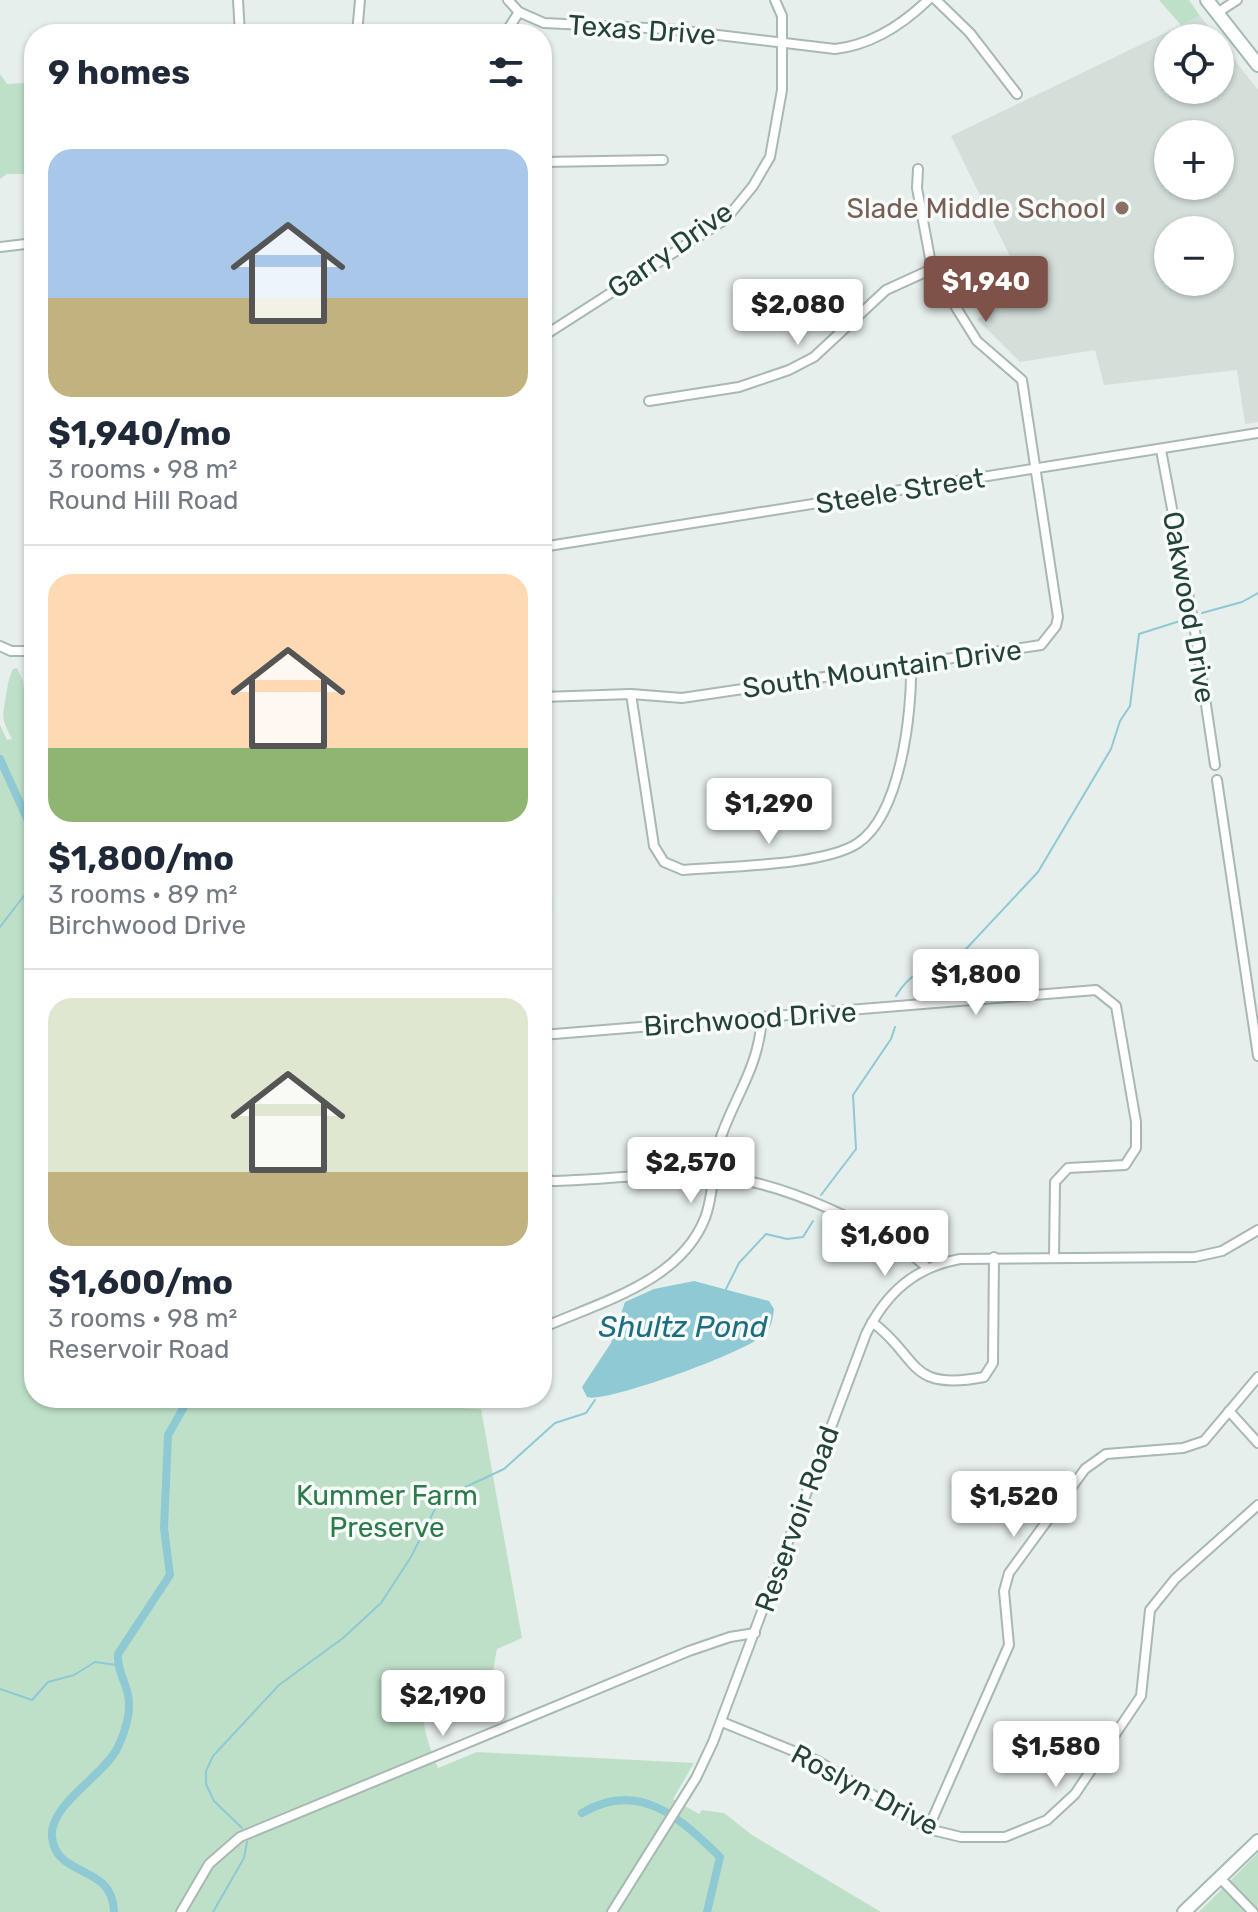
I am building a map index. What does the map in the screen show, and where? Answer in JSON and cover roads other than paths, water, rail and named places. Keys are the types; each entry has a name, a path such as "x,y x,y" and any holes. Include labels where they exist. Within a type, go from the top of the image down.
{"street":[{"path":"238,0 239,24"},
{"path":"358,24 360,0"},
{"name":"Texas Drive","path":"508,0 519,12 544,23 576,27 668,29 835,49 853,47 892,29 928,0"},
{"name":"Garry Drive","path":"552,331 726,219 753,186 770,157 778,125 782,16 775,0"},
{"path":"936,0 970,33 1017,94"},
{"path":"1207,0 1258,65"},
{"path":"1217,13 1237,0"},
{"path":"511,24 519,12"},
{"path":"552,162 663,160"},
{"path":"649,401 739,387 789,370 814,357 886,290 932,269 917,188 918,169"},
{"path":"0,247 24,244"},
{"name":"South Mountain Drive","path":"552,697 631,694 682,698 1041,645 1050,635 1058,617 1022,380 977,341 932,269"},
{"name":"Steele Street","path":"552,545 1035,471 1258,433"},
{"name":"Oakwood Drive","path":"1161,450 1215,765"},
{"path":"0,646 11,651 24,651"},
{"path":"631,694 654,846 664,862 683,870 827,857 859,843 883,813 899,770 912,687 911,665"},
{"path":"1217,780 1255,1011 1258,1056"},
{"name":"Birchwood Drive","path":"552,1034 1096,990 1116,1006 1136,1122 1136,1148 1125,1165 1068,1168 1055,1182 1054,1257"},
{"path":"552,1324 630,1289 679,1260 705,1217 721,1136 760,1051 762,1019"},
{"path":"552,1181 714,1176 770,1186 866,1226 887,1237 928,1268"},
{"name":"Reservoir Road","path":"181,1912 209,1864 240,1837 689,1651 730,1637 755,1633 872,1322 895,1290 928,1268 960,1259 994,1257 1195,1257 1222,1251 1258,1230"},
{"path":"872,1322 922,1375 941,1379 984,1377 993,1363 994,1257"},
{"path":"928,1829 1009,1645 1004,1591 1009,1573 1085,1469 1106,1454 1183,1448 1204,1441 1258,1377"},
{"path":"1229,1411 1258,1443"},
{"name":"Roslyn Drive","path":"722,1722 818,1761 928,1829 961,1837 1005,1837 1047,1820 1075,1794 1141,1696 1150,1610 1175,1579 1258,1505"},
{"path":"612,1912 696,1778 722,1722 755,1633"},
{"path":"1184,1912 1258,1841"},
{"path":"1220,1878 1253,1912"}],"water":[{"name":"Shultz Pond","path":"694,1281 769,1301 774,1309 766,1333 734,1352 647,1385 587,1397 582,1387 611,1343 625,1302 654,1289"}],"waterway":[{"path":"1202,613 1242,602 1258,593"},
{"path":"896,996 920,972 952,964 1038,872 1111,749 1120,721 1130,706 1139,634 1183,620"},
{"path":"0,759 24,812"},
{"path":"0,927 24,896"},
{"path":"821,1195 856,1149 853,1095 891,1039 895,1027"},
{"path":"726,1289 739,1263 766,1234 787,1239 803,1237 813,1221"},
{"path":"242,1828 214,1801 206,1784 206,1771 213,1756 279,1685 343,1638 381,1603 411,1557 440,1499 504,1469 555,1423 586,1413 595,1400"},
{"path":"114,1912 111,1896 104,1886 63,1860 52,1837 53,1825 67,1802 110,1760 125,1730 129,1702 118,1654 170,1575 164,1528 168,1435 183,1408"},
{"path":"0,1689 32,1700 48,1682 74,1675 95,1662 117,1665"},
{"path":"582,1813 622,1800 640,1802 674,1817 690,1829 720,1857 707,1912"},
{"path":"213,1912 244,1858 247,1842"}],"place":[{"name":"Slade Middle School","path":"1122,208"}],"park label":[{"name":"Kummer Farm Preserve","path":"387,1511"}]}
